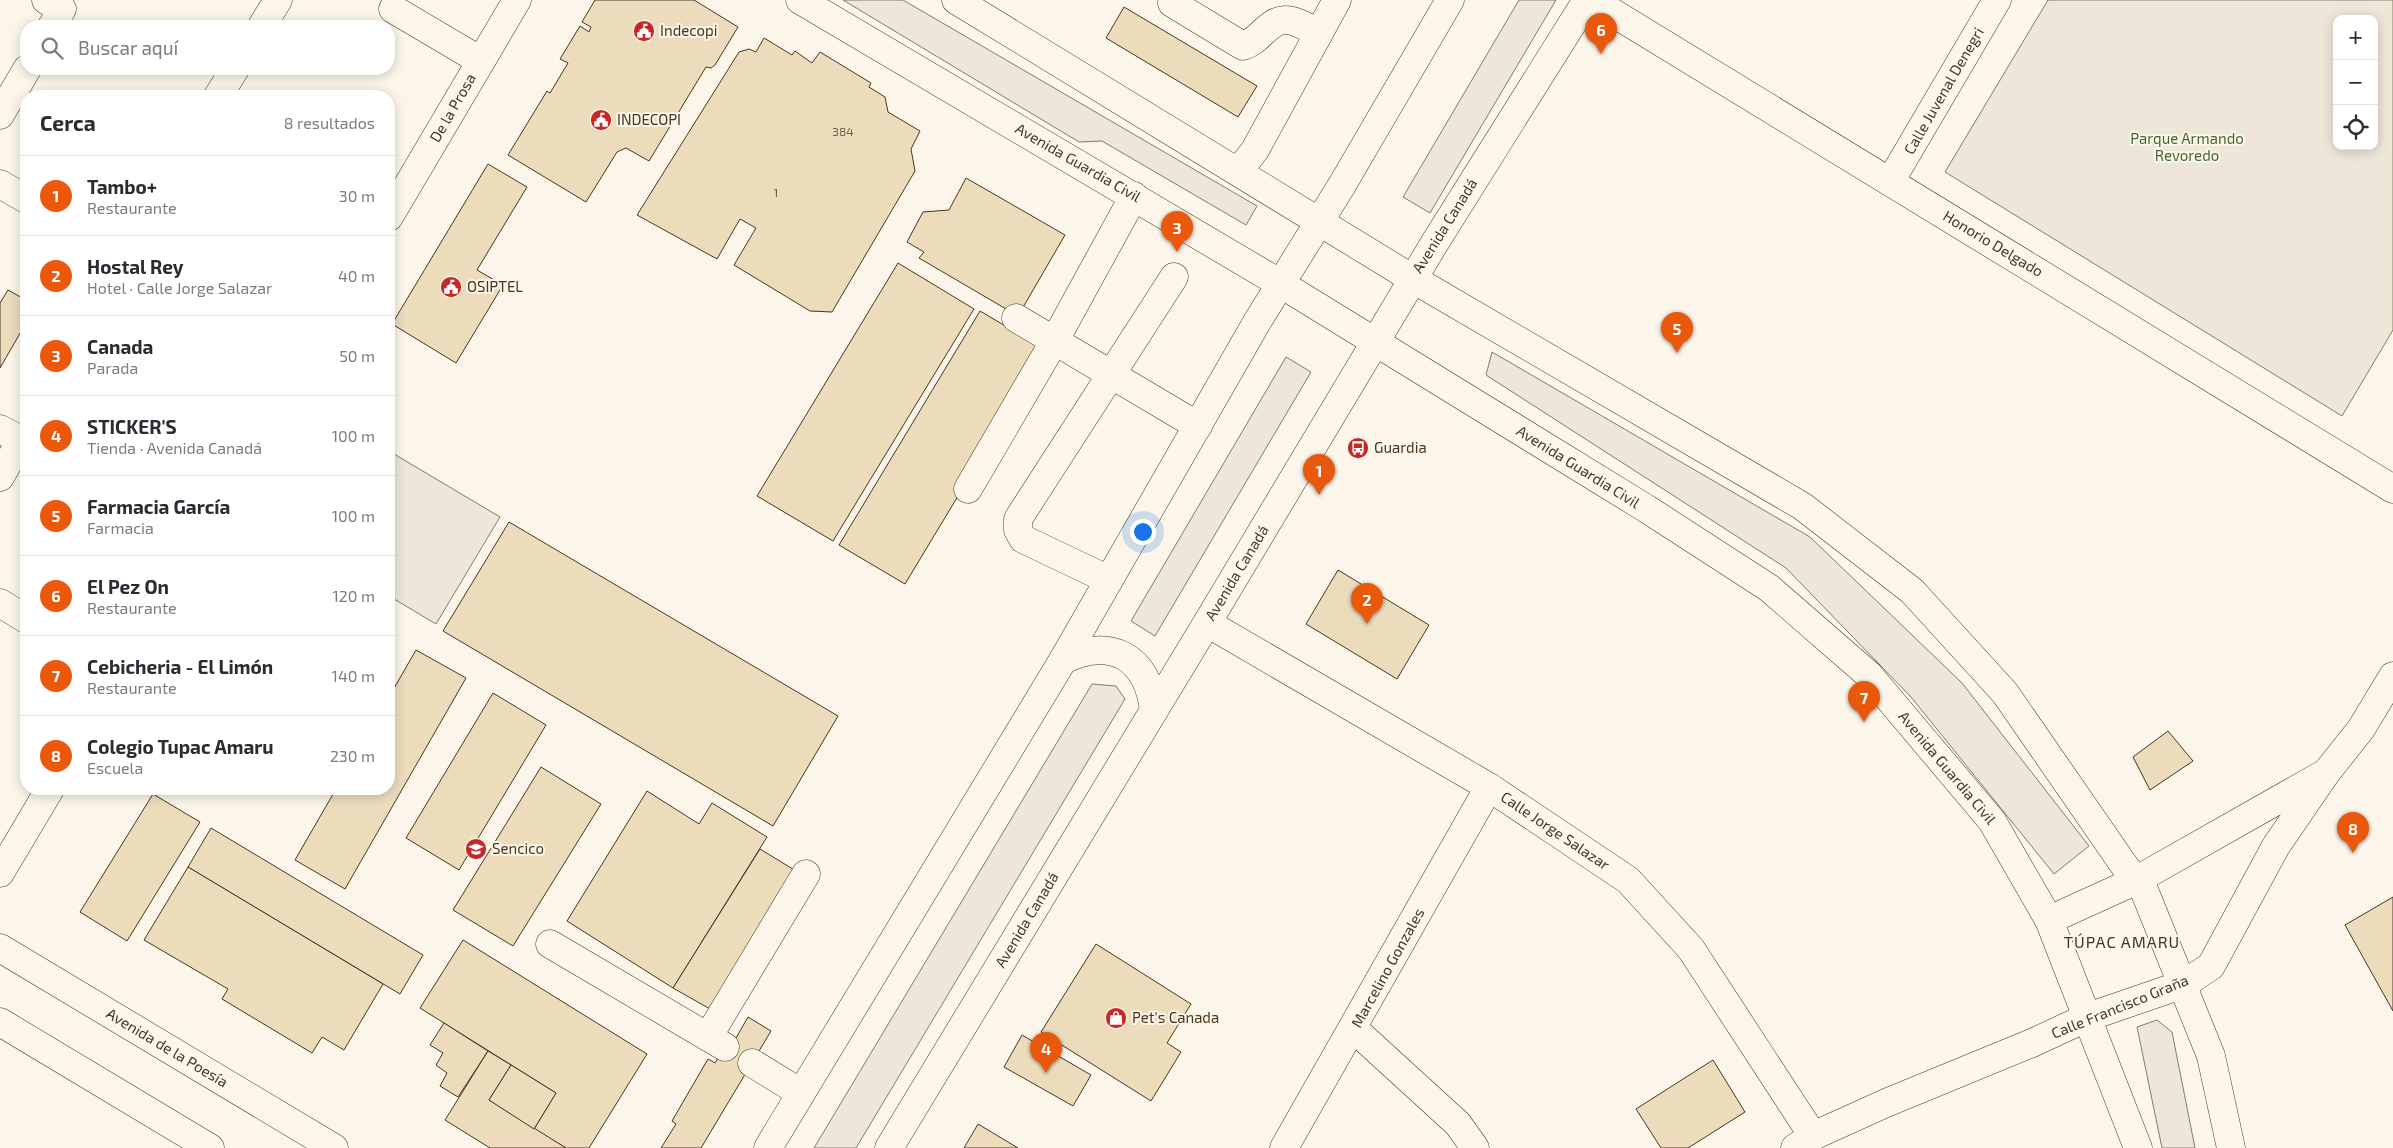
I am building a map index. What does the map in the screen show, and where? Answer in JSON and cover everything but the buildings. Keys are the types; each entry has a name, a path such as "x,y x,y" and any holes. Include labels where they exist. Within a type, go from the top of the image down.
{"main road":[{"path":"46,0 62,9 56,20"},
{"path":"266,20 278,0"},
{"name":"De la Prosa","path":"395,207 517,0"},
{"name":"Avenida Guardia Civil","path":"800,0 1281,284 1647,509 1769,588 1875,682 1992,821 2049,920 2138,1148"},
{"path":"956,0 1318,223 1802,506 1912,592 2005,693 2135,881 2144,890 2184,984 2211,1056 2231,1148"},
{"path":"1238,172 1255,150 1337,0"},
{"path":"768,1148 1063,660 1281,284 1450,0"},
{"name":"Avenida Canadá","path":"889,1148 1208,623 1413,279 1586,0"},
{"name":"Honorio Delgado","path":"1592,0 2393,489"},
{"name":"Calle Juvenal Denegri","path":"1890,182 1997,0"},
{"path":"389,3 481,61"},
{"path":"1172,3 1243,46 1253,44 1274,23 1286,20 1319,33"},
{"path":"0,115 23,75"},
{"path":"222,90 231,75"},
{"path":"0,184 20,196"},
{"path":"968,488 1055,340 1134,196"},
{"path":"1109,580 1023,539 1018,530 1018,519 1174,277"},
{"path":"1016,318 1198,426"},
{"path":"0,428 20,439"},
{"path":"0,477 20,442"},
{"path":"0,603 20,615"},
{"name":"Calle Jorge Salazar","path":"1208,623 1489,787 1628,880 1690,949 1804,1142"},
{"path":"1063,660 1082,651 1103,650 1124,656 1140,669 1151,688 1154,710"},
{"name":"Calle Francisco Graña","path":"1804,1142 1886,1103 2088,1017 2184,984 2211,966 2276,846 2326,773 2361,729 2393,676"},
{"name":"Calle Francisco Graña","path":"2049,920 2135,881 2326,773"},
{"name":"Marcelino Gonzales","path":"1284,1148 1354,1029 1489,787"},
{"path":"0,874 46,795"},
{"path":"550,944 716,1042 806,874"},
{"name":"Avenida de la Poesía","path":"0,948 334,1148"},
{"path":"0,1022 210,1148"},
{"path":"1354,1029 1458,1124 1474,1148"},
{"path":"752,1063 801,1093"}],"green space":[{"path":"843,0 903,0 1257,206 1246,225 1102,141 1079,142"},
{"path":"1519,0 1556,0 1430,213 1403,197"},
{"name":"Parque Armando Revoredo","path":"2048,0 2393,0 2393,330 2342,416 1945,172"},
{"path":"1492,352 1810,537 1962,683 2089,846 2054,874 1911,697 1786,568 1486,375"},
{"path":"1286,357 1311,372 1155,636 1131,621"},
{"path":"395,455 500,517 436,624 395,600"},
{"path":"1092,684 1116,686 1125,699 856,1148 814,1148"},
{"path":"2157,1020 2172,1032 2195,1148 2162,1148 2137,1027"}],"place":[{"name":"Indecopi","path":"644,31"},
{"name":"El Pez On","path":"1601,54"},
{"name":"INDECOPI","path":"601,120"},
{"name":"Canada","path":"1177,252"},
{"name":"OSIPTEL","path":"451,287"},
{"name":"Farmacia García","path":"1677,353"},
{"name":"Guardia","path":"1358,448"},
{"name":"Tambo+","path":"1319,495"},
{"name":"Hostal Rey","path":"1367,624"},
{"name":"Cebicheria - El Limón","path":"1864,722"},
{"name":"Sencico","path":"476,849"},
{"name":"Colegio Tupac Amaru","path":"2353,853"},
{"name":"Pet's Canada","path":"1116,1018"},
{"name":"STICKER'S","path":"1046,1073"}],"district":[{"name":"TÚPAC AMARU","path":"2122,942"}]}
